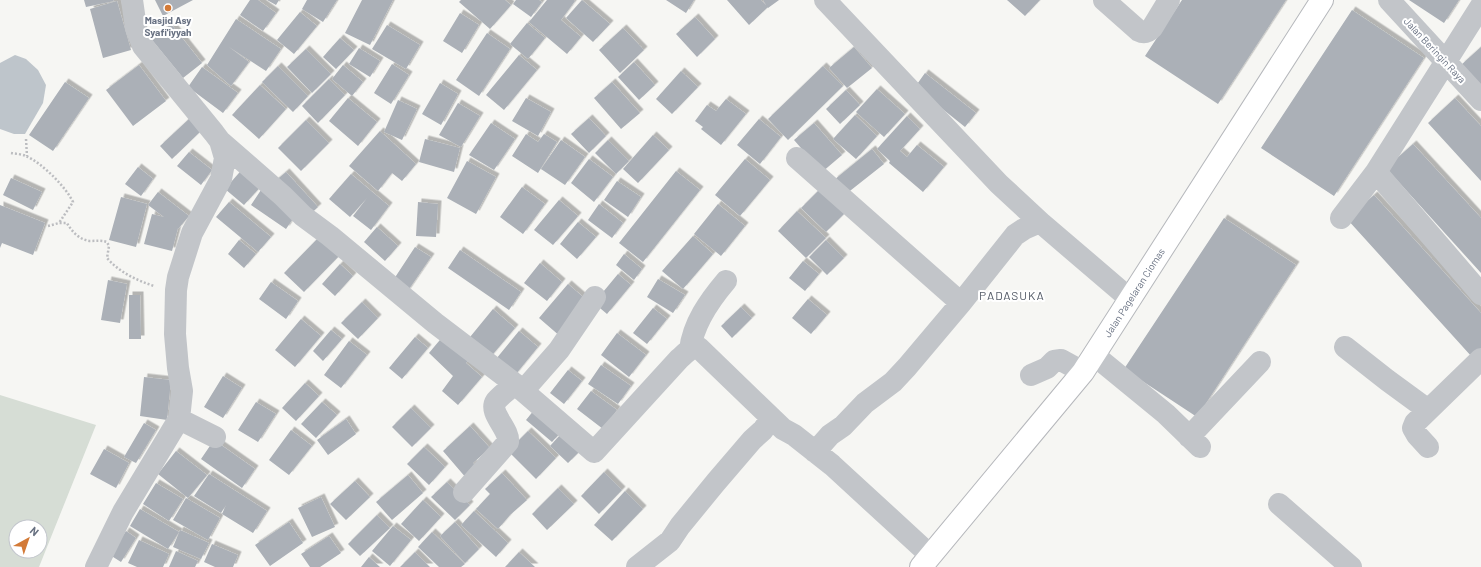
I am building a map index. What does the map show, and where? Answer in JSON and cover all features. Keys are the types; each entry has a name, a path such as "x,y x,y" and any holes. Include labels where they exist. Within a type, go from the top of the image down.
{"main road":[{"name":"Jalan Pagelaran Ciomas","path":"926,561 1088,364 1322,0"}],"street":[{"path":"132,0 136,28 143,46 220,141 283,196 303,216 330,236 435,323 519,387 594,452 679,359 696,347 699,348 783,429 794,435 832,465 926,561"},
{"path":"824,0 999,184 1040,222 1130,299"},
{"path":"1104,0 1143,33 1148,32 1152,28 1170,0"},
{"name":"Jalan Beringin Raya","path":"1389,0 1481,100"},
{"path":"1341,218 1376,172 1481,6"},
{"path":"96,567 123,512 179,419 182,391 175,334 176,290 178,277 192,233 221,178 225,158 220,141"},
{"path":"797,158 961,303"},
{"path":"1376,172 1481,294"},
{"path":"815,452 866,403 893,382 961,303 1015,235 1040,222"},
{"path":"690,350 691,340 698,323 709,303 726,281"},
{"path":"464,492 508,442 508,437 494,407 495,402 519,387 559,350 595,297"},
{"path":"1345,347 1428,410"},
{"path":"1428,447 1413,428 1415,423 1481,359"},
{"path":"1031,375 1047,368 1054,361 1061,360 1088,364 1166,414 1195,442 1260,362"},
{"path":"638,567 670,541 680,526 748,445 763,430 771,418"},
{"path":"179,419 215,437"},
{"path":"1278,504 1351,567"}],"path":[{"path":"26,139 26,156"},
{"path":"11,153 26,156 46,170 70,196 73,202 60,223"},
{"path":"48,226 67,223 70,229 79,237 88,241 103,240 107,242 107,258 114,267 141,282 165,290 176,290"}],"shaded area":[{"path":"15,55 26,59 38,70 46,85 43,103 25,134 14,134 0,129 0,63"},
{"path":"0,395 96,425 48,545 48,519 8,519 8,559 42,559 39,567 0,567"}],"building":[{"path":"84,0 113,0 114,1 86,7"},
{"name":"Masjid Asy Syafi'iyyah","path":"155,0 193,0 163,16"},
{"path":"250,0 258,0 276,13 263,31 240,15"},
{"path":"267,0 279,0 276,5"},
{"path":"307,0 337,0 323,22 302,9"},
{"path":"362,0 393,0 370,45 345,33"},
{"path":"461,0 505,0 511,5 490,29 459,2"},
{"path":"516,0 539,0 542,2 531,17 513,4"},
{"path":"547,0 575,1 561,20 581,37 567,54 529,22"},
{"path":"582,0 610,24 593,42 566,18"},
{"path":"666,0 694,0 686,13"},
{"path":"727,0 761,0 768,7 749,25"},
{"path":"763,0 779,0 768,8"},
{"path":"1007,0 1040,0 1025,16"},
{"path":"1182,0 1286,0 1218,104 1145,56"},
{"path":"1409,0 1459,0 1444,23"},
{"path":"117,1 131,50 103,58 90,9"},
{"path":"1352,10 1424,58 1334,196 1261,148"},
{"path":"300,12 317,26 294,54 277,40"},
{"path":"460,13 479,25 462,53 443,41"},
{"path":"695,17 715,39 697,57 676,34"},
{"path":"236,19 281,49 266,71 229,47 249,62 231,86 207,65"},
{"path":"527,23 545,38 528,59 510,44"},
{"path":"171,24 202,63 183,78 152,40"},
{"path":"387,25 420,45 406,69 372,49"},
{"path":"623,28 644,50 620,73 599,50"},
{"path":"487,33 510,49 479,96 456,80"},
{"path":"340,38 354,50 336,69 323,57"},
{"path":"854,47 872,68 847,88 829,68"},
{"path":"1481,47 1481,86 1461,65"},
{"path":"359,48 380,61 370,77 349,64"},
{"path":"306,49 331,74 312,93 287,67"},
{"path":"519,55 537,70 504,110 486,95"},
{"path":"634,62 655,85 639,100 618,77"},
{"path":"392,64 409,75 391,104 374,93"},
{"path":"139,65 166,101 133,126 106,90"},
{"path":"343,65 363,82 352,96 332,79"},
{"path":"278,66 308,96 293,112 262,82"},
{"path":"823,66 843,86 788,140 768,119"},
{"path":"202,67 238,93 223,113 188,87"},
{"path":"681,71 698,87 672,114 656,99"},
{"path":"925,73 976,113 965,127 915,87"},
{"path":"329,79 345,95 318,123 302,106"},
{"path":"65,82 89,98 53,151 29,135"},
{"path":"612,82 640,113 621,129 594,98"},
{"path":"440,83 458,94 441,125 422,114"},
{"path":"260,85 286,109 259,139 232,115"},
{"path":"877,89 905,114 884,137 856,112"},
{"path":"846,90 860,105 840,124 826,109"},
{"path":"348,98 377,122 358,146 329,121"},
{"path":"526,98 551,112 538,136 512,121"},
{"path":"1455,98 1481,126 1481,181 1428,123"},
{"path":"726,99 746,114 721,145 701,129 703,127 695,121 707,105 716,111"},
{"path":"398,100 417,109 402,140 384,132"},
{"path":"458,103 480,116 461,147 439,135"},
{"path":"855,115 877,136 856,159 833,139"},
{"path":"907,116 920,129 900,151 907,157 917,145 944,167 923,192 889,163 890,161 877,149"},
{"path":"589,118 606,136 589,153 571,134"},
{"path":"189,119 201,131 172,159 160,146"},
{"path":"759,119 781,137 760,164 737,145"},
{"path":"306,120 329,143 301,171 278,148"},
{"path":"491,123 515,139 494,170 469,155"},
{"path":"814,123 842,155 822,172 794,140"},
{"path":"380,131 416,164 402,181 392,173 378,191 349,166"},
{"path":"526,134 538,142 544,134 557,142 538,173 512,156"},
{"path":"653,135 669,150 638,183 623,169"},
{"path":"425,139 460,148 454,172 419,162"},
{"path":"561,140 585,157 565,185 541,169"},
{"path":"608,140 629,161 616,174 595,153"},
{"path":"1413,144 1481,218 1481,273 1386,168"},
{"path":"872,149 884,164 846,194 834,180"},
{"path":"189,152 212,170 201,185 177,166"},
{"path":"589,159 613,177 594,202 571,183"},
{"path":"745,159 770,180 740,216 715,195"},
{"path":"467,161 496,177 476,214 447,198"},
{"path":"246,165 265,182 244,205 225,189"},
{"path":"138,167 153,179 141,196 125,184"},
{"path":"676,171 700,190 643,262 619,243"},
{"path":"286,172 318,207 306,218 273,183"},
{"path":"351,174 389,206 371,230 353,216 367,198 350,217 329,199"},
{"path":"11,178 42,192 33,210 3,195"},
{"path":"617,181 641,197 628,217 604,200"},
{"path":"823,186 848,210 826,232 801,208"},
{"path":"263,187 298,211 286,229 251,205"},
{"path":"522,187 545,204 523,234 500,217"},
{"path":"158,192 189,216 178,228 172,251 144,244 152,214 164,217 148,205"},
{"path":"1374,195 1481,313 1481,349 1472,357 1347,219"},
{"path":"121,197 147,204 136,247 109,240"},
{"path":"559,200 578,216 553,245 534,230"},
{"path":"229,202 271,237 258,252 216,217"},
{"path":"418,202 438,204 436,237 416,236"},
{"path":"599,204 623,223 612,238 588,220"},
{"path":"718,204 745,226 721,256 694,234"},
{"path":"0,205 45,223 33,255 2,243 0,248"},
{"path":"797,211 826,238 806,258 778,231"},
{"path":"1224,218 1296,265 1197,417 1124,369"},
{"path":"578,222 596,237 577,259 560,244"},
{"path":"377,227 398,246 385,261 364,242"},
{"path":"321,235 341,254 304,292 284,273"},
{"path":"693,236 713,254 683,289 662,271"},
{"path":"239,240 256,254 244,268 228,254"},
{"path":"826,240 844,258 827,275 809,257"},
{"path":"415,247 431,257 407,292 392,282"},
{"path":"460,250 521,292 509,310 448,268"},
{"path":"624,254 642,269 634,280 616,265"},
{"path":"803,261 819,274 805,291 789,278"},
{"path":"540,263 562,282 547,301 524,283"},
{"path":"340,264 353,276 335,296 322,284"},
{"path":"618,274 631,285 607,314 594,303"},
{"path":"658,279 685,295 673,313 647,297"},
{"path":"108,280 127,284 120,323 101,320"},
{"path":"271,282 298,301 286,319 259,299"},
{"path":"568,284 590,303 561,337 539,318"},
{"path":"129,295 140,295 141,339 129,339"},
{"path":"808,299 827,315 811,334 792,318"},
{"path":"362,302 378,318 358,339 341,323"},
{"path":"741,307 752,318 732,338 721,326"},
{"path":"653,308 667,319 647,344 633,333"},
{"path":"493,309 515,328 488,360 466,342"},
{"path":"301,319 321,336 295,367 275,350"},
{"path":"331,330 342,339 323,361 313,351"},
{"path":"519,331 538,347 511,380 492,364"},
{"path":"617,333 646,355 629,377 601,355"},
{"path":"445,334 471,357 466,363 482,377 458,405 442,391 453,376 429,353"},
{"path":"415,337 428,348 402,379 389,368"},
{"path":"349,341 367,355 341,388 324,375"},
{"path":"601,365 631,386 618,404 588,384"},
{"path":"568,370 582,381 564,404 550,393"},
{"path":"223,376 242,388 223,418 204,407"},
{"path":"144,377 171,380 167,420 140,416"},
{"path":"305,383 319,396 296,421 282,408"},
{"path":"591,391 617,410 603,429 577,409"},
{"path":"256,402 276,414 258,442 238,430"},
{"path":"322,402 337,415 316,438 301,424"},
{"path":"411,408 431,428 412,447 392,427"},
{"path":"535,409 561,432 552,442 526,420"},
{"path":"346,419 356,434 328,455 317,440"},
{"path":"144,423 156,430 136,463 124,457"},
{"path":"470,426 490,448 473,463 479,468 467,479 443,451"},
{"path":"291,430 312,446 289,475 269,460"},
{"path":"528,431 556,458 536,479 508,451"},
{"path":"562,433 581,450 568,463 550,446"},
{"path":"214,440 255,469 242,488 201,459"},
{"path":"424,447 445,467 429,485 407,464"},
{"path":"104,449 129,463 116,488 90,474"},
{"path":"176,451 207,475 188,498 158,474"},
{"path":"604,472 622,490 599,514 581,496"},
{"path":"502,473 527,500 510,515 498,529 476,509 490,494 485,489"},
{"path":"209,474 267,511 253,533 222,514 226,505 221,513 194,496"},
{"path":"408,475 423,493 392,520 376,502"},
{"path":"355,481 370,497 346,520 330,504"},
{"path":"447,482 470,505 455,520 431,497"},
{"path":"156,483 183,499 169,521 143,504"},
{"path":"558,488 574,504 547,530 532,514"},
{"path":"625,491 643,509 612,541 594,525"},
{"path":"321,497 335,527 312,537 298,508"},
{"path":"186,498 220,518 208,540 173,520"},
{"path":"423,500 441,517 419,541 401,524"},
{"path":"140,509 179,532 168,549 130,526"},
{"path":"474,511 508,543 496,557 461,525"},
{"path":"377,515 390,528 360,556 348,544"},
{"path":"289,522 303,543 270,566 255,545"},
{"path":"455,522 479,549 465,563 440,536"},
{"path":"393,526 411,540 390,566 372,551"},
{"path":"180,530 209,543 201,559 173,547"},
{"path":"126,531 136,538 121,562 110,555"},
{"path":"432,532 465,564 461,567 439,567 418,547"},
{"path":"329,536 341,553 320,567 310,567 301,554"},
{"path":"139,540 169,554 163,567 137,567 128,563"},
{"path":"212,544 238,555 233,567 215,567 204,562"},
{"path":"176,551 198,561 195,567 169,567"},
{"path":"415,552 430,567 400,567"},
{"path":"519,552 535,567 505,567"},
{"path":"369,557 380,567 361,567"}],"place":[{"name":"Masjid Asy Syafi'iyyah","path":"168,8"}],"district":[{"name":"PADASUKA","path":"1012,296"}]}
